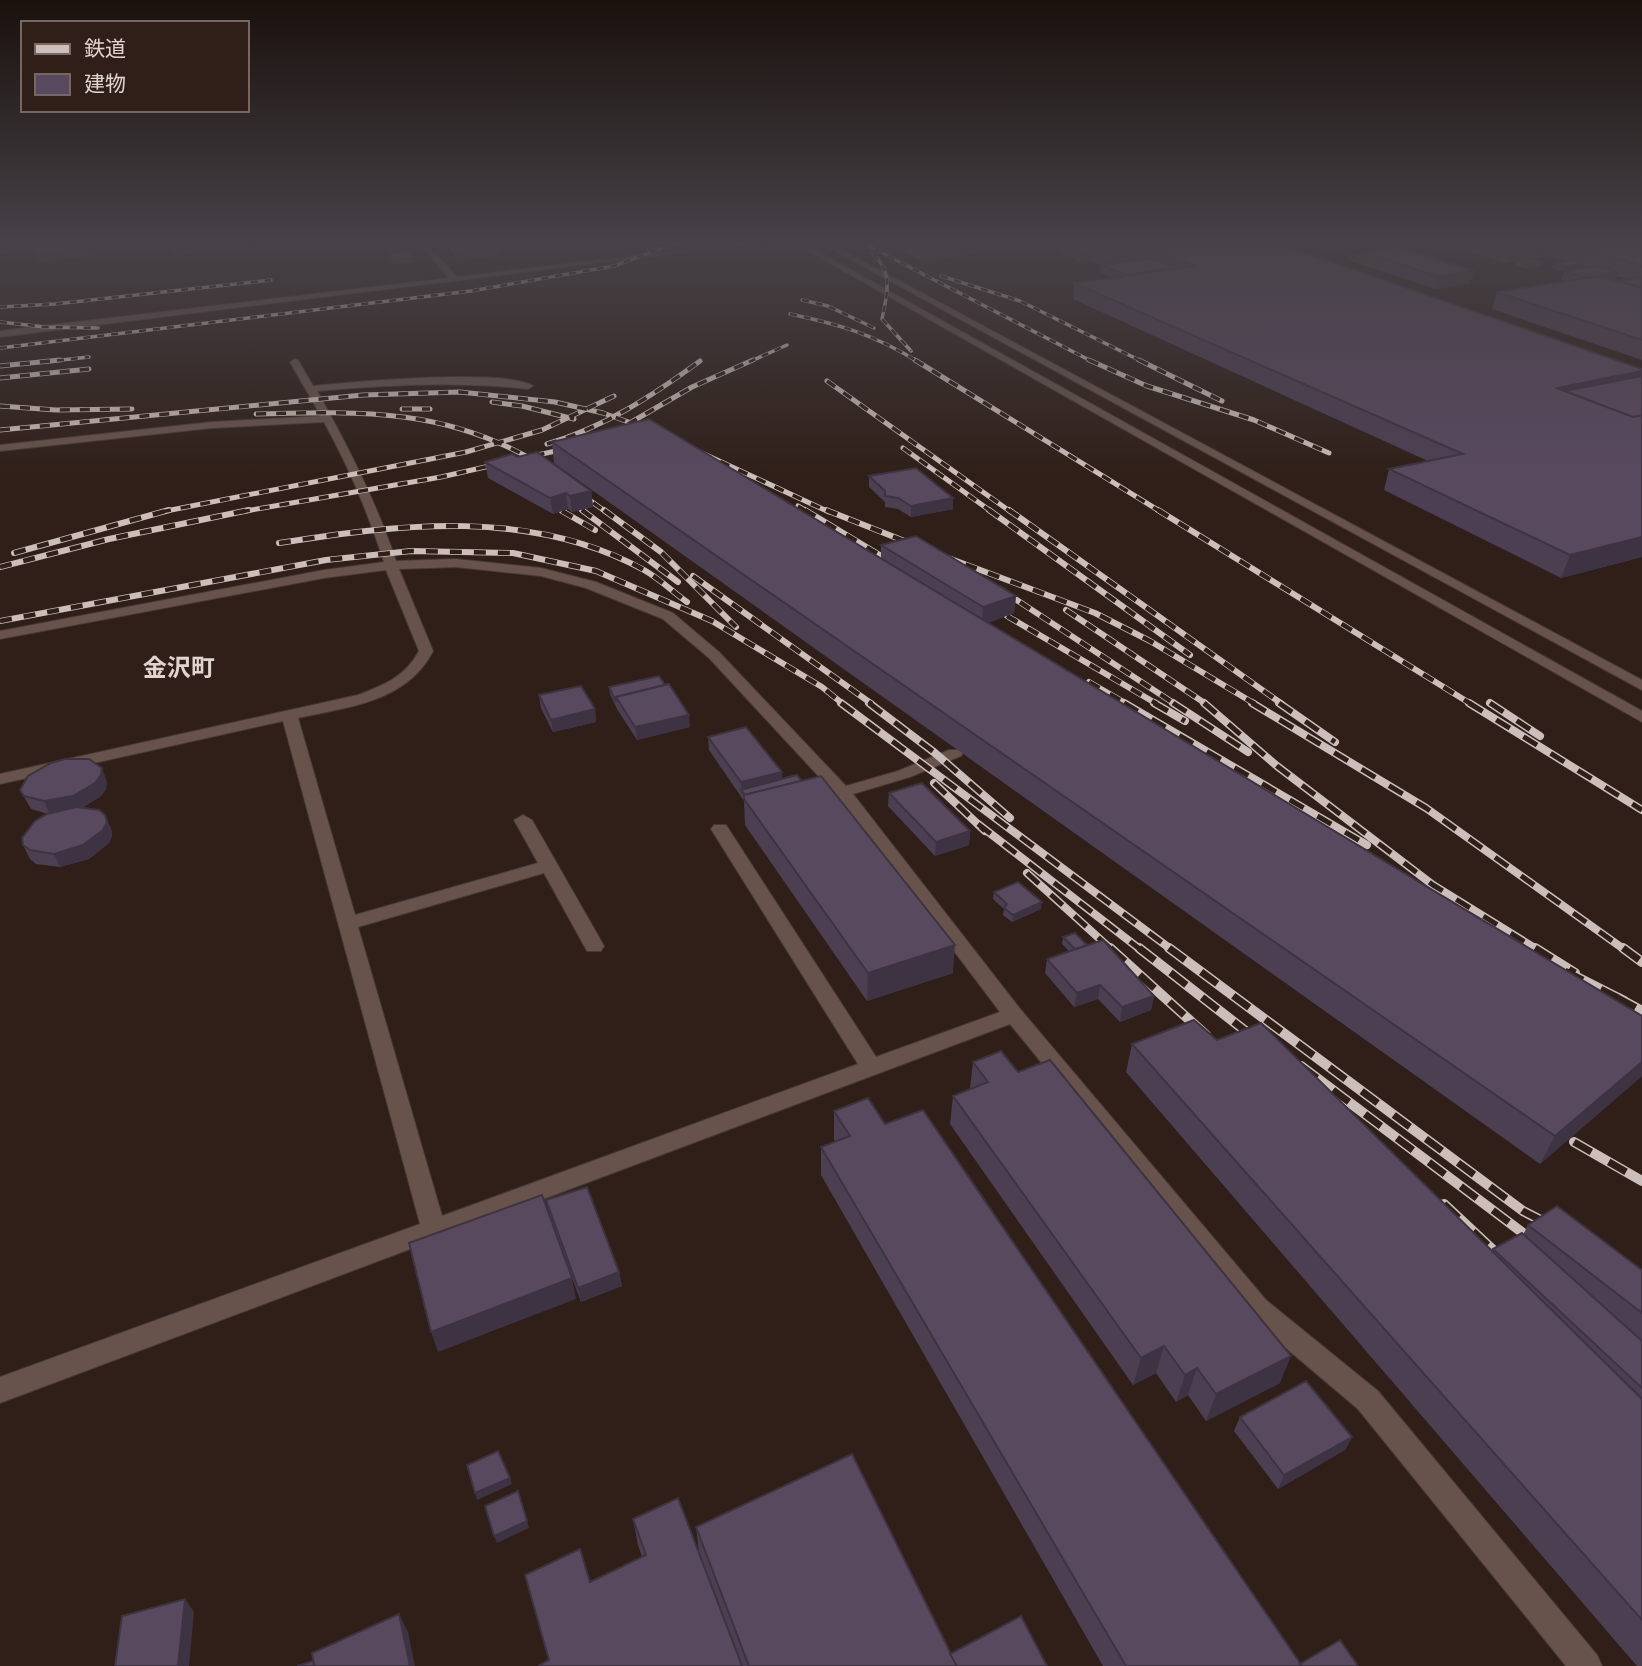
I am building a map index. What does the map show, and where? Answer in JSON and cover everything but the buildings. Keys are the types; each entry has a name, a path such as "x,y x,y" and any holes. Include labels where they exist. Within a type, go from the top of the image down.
{"lane":[{"path":"0,325 39,321"},
{"path":"0,334 103,321"},
{"path":"935,321 1642,718"},
{"path":"965,321 1642,686"},
{"path":"0,779 362,699 412,677 426,651 368,501 295,362"},
{"path":"310,389 384,382 467,382 528,386"},
{"path":"0,448 184,428 327,419"},
{"path":"0,635 324,574 391,565 456,563 541,572 591,585 668,616 714,655 843,792 1014,1015 1257,1308 1368,1400 1586,1666"},
{"path":"289,715 434,1229"},
{"path":"843,792 904,774 955,753"},
{"path":"523,820 594,946"},
{"path":"720,829 872,1068"},
{"path":"348,923 549,866"},
{"path":"0,1390 1014,1015"}],"railway":[{"path":"0,348 225,321"},
{"path":"819,321 856,332 918,362"},
{"path":"859,321 874,328"},
{"path":"884,321 911,351"},
{"path":"1013,321 1090,360"},
{"path":"1060,321 1143,362"},
{"path":"0,322 45,327 98,328"},
{"path":"749,362 787,345"},
{"path":"43,362 89,357"},
{"path":"0,366 60,360"},
{"path":"630,423 692,387 753,360"},
{"path":"915,360 1161,512"},
{"path":"1090,360 1147,386 1254,420 1329,453"},
{"path":"1139,360 1222,401"},
{"path":"613,416 700,361"},
{"path":"0,378 89,369"},
{"path":"827,381 1011,512"},
{"path":"0,430 363,395 460,392 555,402 586,409"},
{"path":"586,409 614,396"},
{"path":"492,402 568,418"},
{"path":"0,406 56,410 132,409"},
{"path":"402,409 430,409"},
{"path":"568,418 586,409"},
{"path":"586,409 613,416"},
{"path":"256,414 332,413 404,417 439,423 498,443"},
{"path":"547,444 589,429 613,416"},
{"path":"613,416 630,423"},
{"path":"498,443 542,430 568,418"},
{"path":"568,418 574,419"},
{"path":"630,423 651,430"},
{"path":"164,511 466,452 498,443"},
{"path":"498,443 527,457"},
{"path":"527,457 573,447"},
{"path":"903,448 992,512"},
{"path":"702,453 829,512"},
{"path":"240,512 441,477 527,457"},
{"path":"527,457 543,466"},
{"path":"577,491 606,512"},
{"path":"798,506 808,512"},
{"path":"164,511 169,510"},
{"path":"0,567 109,539 249,510"},
{"path":"585,512 582,510 678,582"},
{"path":"604,510 661,552 736,627"},
{"path":"805,510 888,560"},
{"path":"826,510 917,546"},
{"path":"989,510 1190,655"},
{"path":"1009,510 1282,704"},
{"path":"1158,510 1471,704"},
{"path":"14,553 164,511"},
{"path":"562,511 595,530"},
{"path":"279,543 371,530 418,527 511,529 557,537 601,550 656,577 687,602"},
{"path":"0,621 326,560 411,551 513,553 596,571 712,621 822,687 843,704"},
{"path":"943,556 1095,613 1150,641 1255,704"},
{"path":"693,576 872,704"},
{"path":"1000,589 1175,704"},
{"path":"1066,610 1206,704"},
{"path":"1007,616 1157,704"},
{"path":"1089,682 1127,704"},
{"path":"841,703 1172,950"},
{"path":"869,703 935,753 1010,818"},
{"path":"1124,703 1367,845"},
{"path":"1154,703 1185,721"},
{"path":"1173,703 1248,752"},
{"path":"1204,703 1277,766 1433,885 1538,950"},
{"path":"1252,703 1426,808 1625,950"},
{"path":"1279,703 1335,742"},
{"path":"1469,703 1642,810"},
{"path":"1490,703 1540,736"},
{"path":"934,783 985,831"},
{"path":"978,824 1141,950"},
{"path":"1027,873 1112,950"},
{"path":"1110,948 1206,1035"},
{"path":"1139,948 1257,1040"},
{"path":"1169,948 1523,1211 1556,1228"},
{"path":"1535,948 1575,973"},
{"path":"1623,948 1642,962"},
{"path":"1565,971 1624,1001"},
{"path":"1618,998 1642,1011"},
{"path":"1301,1066 1539,1245"},
{"path":"1574,1142 1642,1181"},
{"path":"1444,1204 1508,1264"}],"district":[{"name":"金沢町","path":"179,668"}]}
